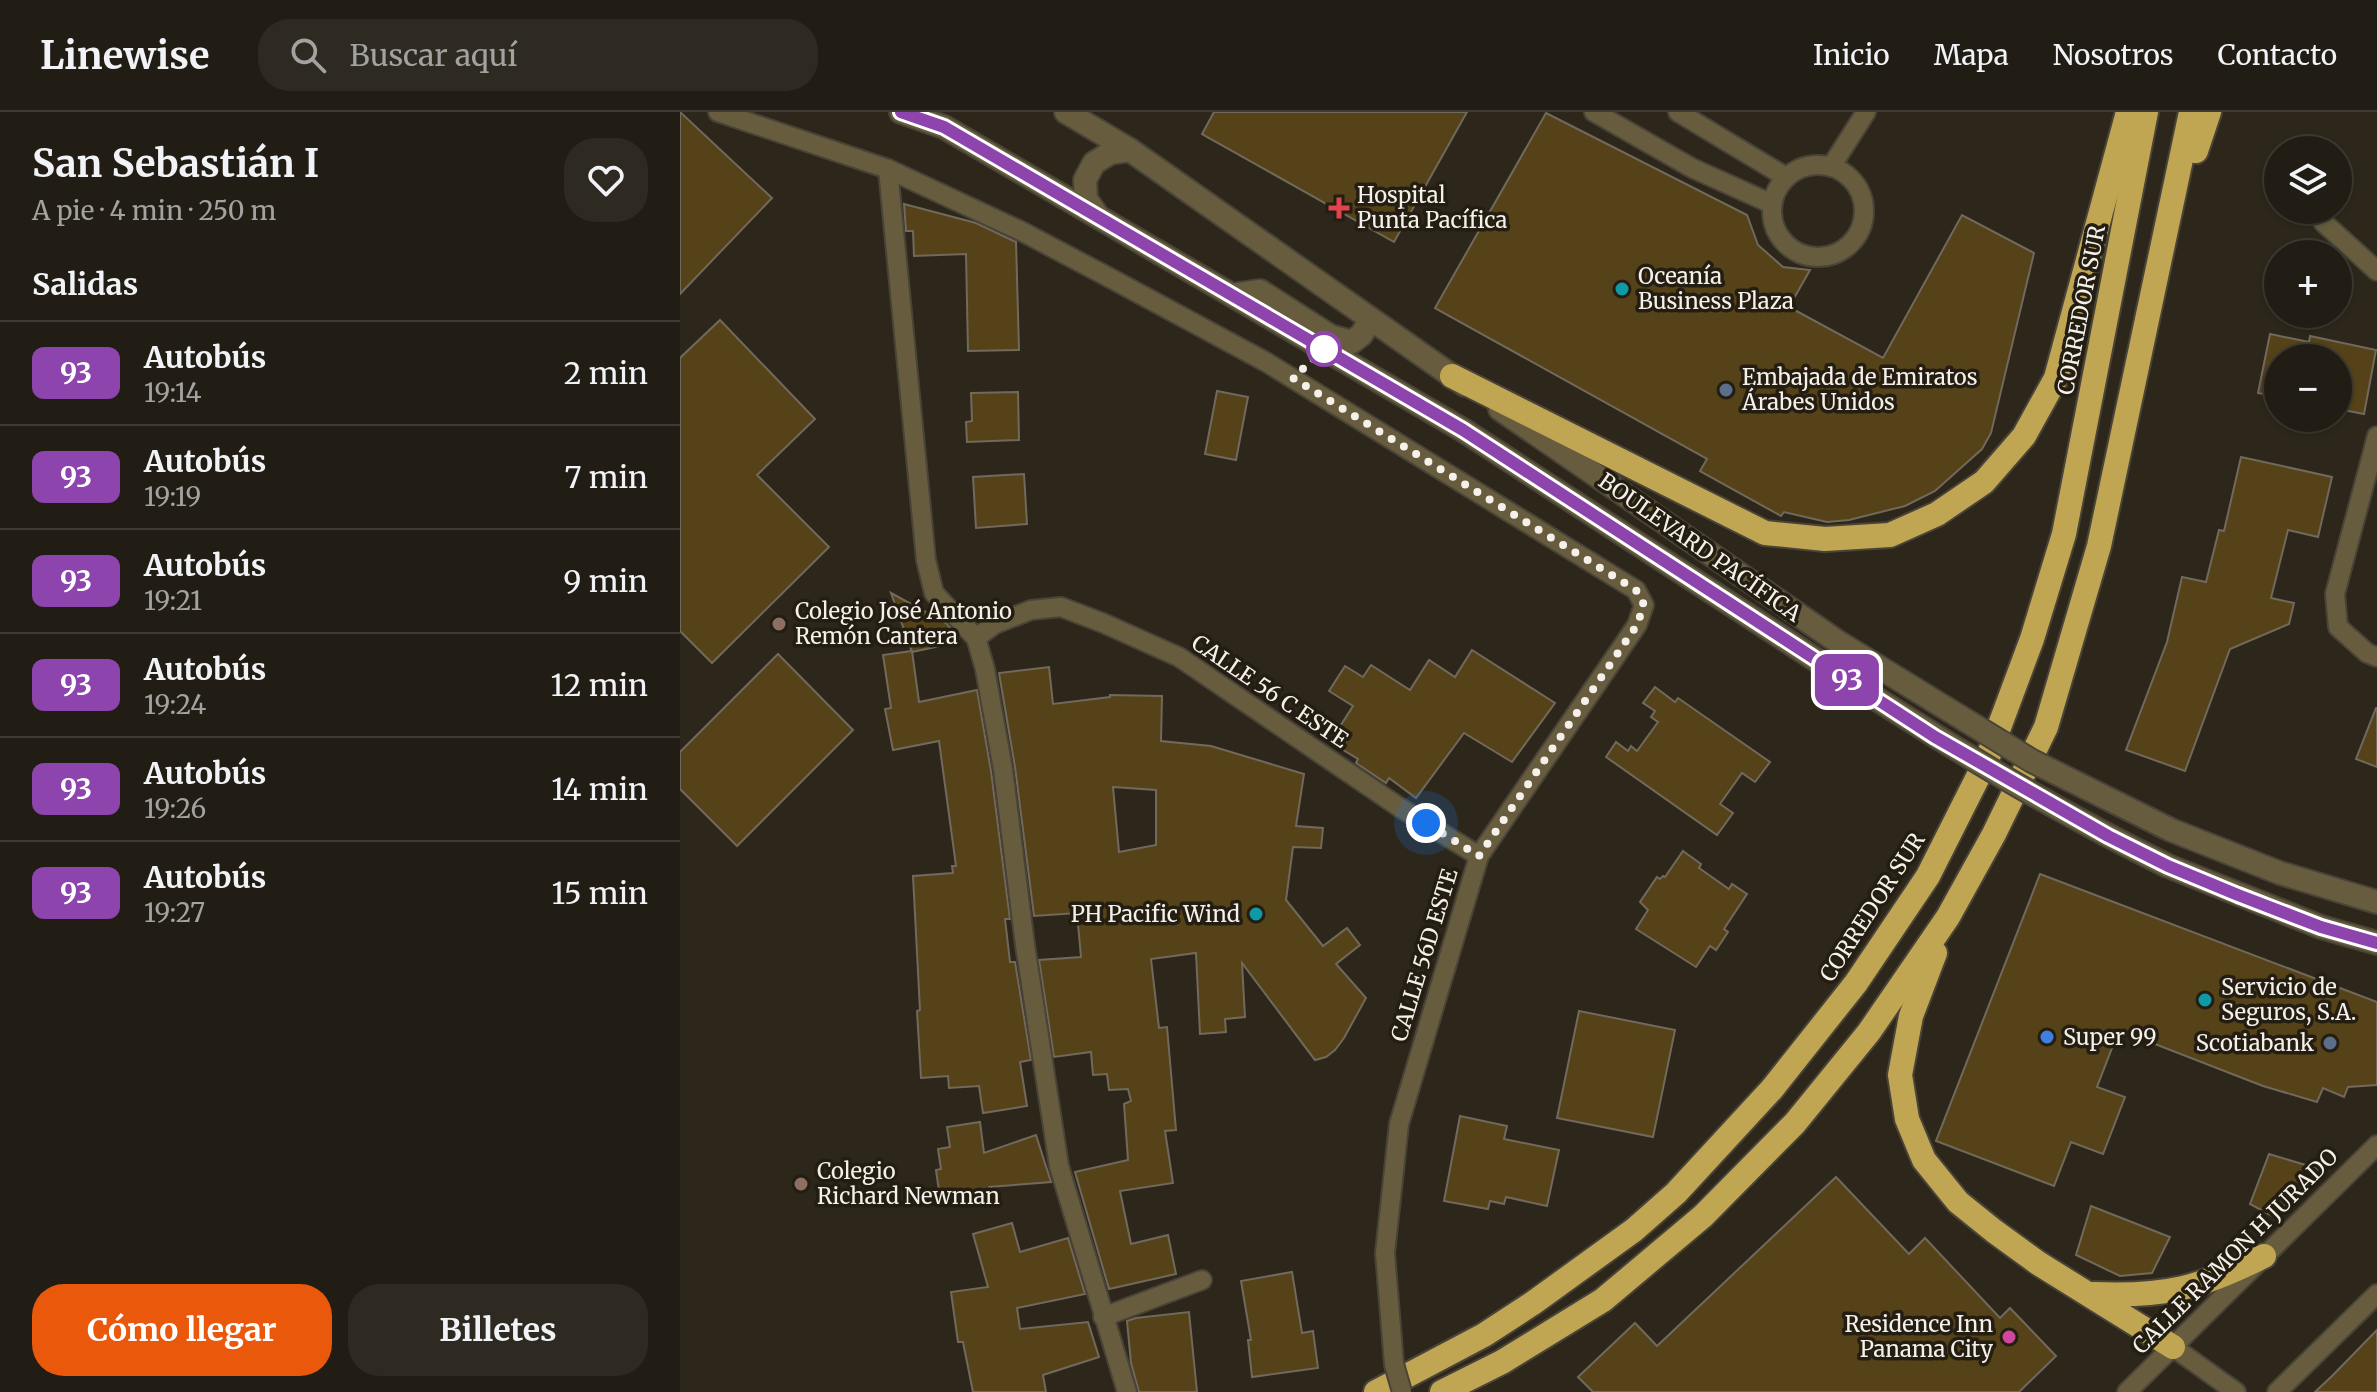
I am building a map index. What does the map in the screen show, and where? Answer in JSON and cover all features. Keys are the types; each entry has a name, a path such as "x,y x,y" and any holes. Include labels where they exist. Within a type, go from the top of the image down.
{"highway":[{"path":"1452,376 1765,533 1825,539 1890,535 1937,514 1984,482 2024,436 2056,378 2128,112"},
{"name":"CORREDOR SUR","path":"1376,1392 1484,1335 1533,1303 1634,1230 1676,1193 1772,1089 1856,983 1928,876 1988,757 2032,639 2064,534 2146,112"},
{"path":"1442,1392 1502,1362 1603,1300 1703,1216 1795,1123 1869,1032 1948,917 1994,834 2046,727 2099,546 2191,112"},
{"path":"2162,255 2209,112"},
{"path":"1948,917 1911,1016 1900,1075 1907,1119 1924,1160 1958,1202 2038,1263 2173,1347"},
{"path":"2090,1294 2135,1296 2180,1290 2224,1276 2264,1256"}],"street":[{"path":"718,112 888,169 926,560 934,593 976,638 985,669 1003,769 1025,945 1059,1166 1127,1392"},
{"name":"BOULEVARD PACÍFICA","path":"1066,112 1130,150 1838,642 2032,761 2171,830 2280,873 2377,902"},
{"path":"1594,112 1692,168 1772,204"},
{"path":"1678,112 1786,177"},
{"path":"1831,167 1866,112"},
{"name":"BOULEVARD PACÍFICA","path":"911,113 944,127 1463,430 1935,737 2108,836 2168,866 2321,927 2377,943"},
{"path":"1097,215 1086,199 1085,180 1094,163 1110,153 1130,150"},
{"path":"1815,165 1845,173 1863,197 1865,213 1862,228 1843,251 1814,258 1786,246 1777,234 1772,219 1772,204 1786,177 1800,168 1815,165"},
{"name":"CALLE 56D ESTE","path":"888,169 1021,231 1266,362 1636,590 1644,605 1637,625 1479,856 1399,1124 1385,1253 1394,1364 1402,1392"},
{"path":"2325,224 2377,271"},
{"path":"1232,295 1260,291 1330,336 1352,342 1371,320"},
{"path":"2377,436 2335,594 2338,627 2367,653 2377,657"},
{"name":"CALLE 56 C ESTE","path":"976,638 995,624 1031,610 1061,607 1103,623 1179,657 1399,807 1479,856"},
{"name":"CALLE RAMON H JURADO","path":"2127,1392 2377,1145"},
{"path":"1103,1317 1202,1280"},
{"path":"2277,1392 2377,1294"},
{"path":"2173,1347 2236,1392"}],"building":[{"path":"680,112 772,198 680,294"},
{"path":"1214,112 1467,112 1394,242 1202,134"},
{"path":"1546,113 1747,215 1758,245 1783,267 1810,270 1789,307 1883,358 1962,215 2034,253 1991,433 1982,449 1935,491 1905,506 1849,520 1827,522 1784,512 1781,516 1700,471 1707,459 1435,308"},
{"path":"904,204 976,223 1016,242 1019,350 968,351 966,254 914,256 913,231 906,231"},
{"path":"720,320 815,419 757,475 829,547 712,663 680,631 680,358"},
{"path":"2270,334 2309,342 2310,336 2348,344 2268,344"},
{"path":"2352,345 2376,350 2364,414 2352,412"},
{"path":"2264,364 2264,394 2258,393"},
{"path":"1217,391 1248,397 1236,460 1205,454"},
{"path":"1018,392 1019,440 967,442 966,422 972,421 971,393"},
{"path":"2241,457 2332,477 2318,537 2288,530 2271,598 2294,603 2289,624 2230,649 2185,771 2126,750 2167,642 2182,577 2206,582 2219,530 2224,531"},
{"path":"1024,474 1027,524 976,528 973,477"},
{"path":"891,593 946,623 958,636 959,642 912,652"},
{"path":"1472,650 1555,703 1512,762 1464,733 1416,798 1389,778 1386,783 1356,763 1358,759 1330,742 1353,706 1329,691 1345,666 1363,677 1371,665 1410,690 1429,660 1455,677"},
{"path":"912,651 919,702 977,690 1010,919 1005,919 1010,962 1015,962 1031,1060 1020,1062 1027,1106 983,1113 979,1086 949,1088 948,1076 921,1078 913,876 953,873 952,866 956,866 939,741 893,750 885,709 891,708 883,655"},
{"path":"778,654 853,730 737,846 680,789 680,752"},
{"path":"1049,667 1053,704 1110,695 1162,696 1161,741 1211,746 1304,774 1296,826 1323,828 1321,848 1293,847 1286,900 1323,946 1347,928 1360,945 1336,964 1366,998 1335,1050 1315,1060 1242,963 1245,1017 1225,1019 1226,1032 1200,1034 1196,953 1151,959 1159,1028 1167,1027 1176,1130 1165,1131 1173,1183 1120,1191 1131,1244 1168,1235 1176,1274 1109,1289 1075,1172 1128,1160 1124,1104 1131,1101 1128,1089 1109,1090 1107,1074 1093,1075 1091,1052 1054,1057 1039,960 1081,957 1077,913 1034,916 1015,767 999,673","holes":["1113,787 1156,790 1156,845 1119,852"]},
{"path":"1655,687 1675,702 1678,698 1770,762 1755,782 1742,773 1720,804 1733,813 1717,835 1606,757 1616,742 1628,751 1631,746 1637,751 1658,722 1651,717 1655,711 1643,703"},
{"path":"2377,708 2377,767 2356,759"},
{"path":"1683,851 1701,864 1699,868 1729,889 1732,884 1747,894 1724,929 1728,932 1716,950 1710,946 1696,967 1636,929 1648,910 1640,902 1657,877 1665,877"},
{"name":"Super 99","path":"2040,874 2377,1002 2377,1085 2348,1087 2344,1097 2323,1088 2317,1102 2263,1086 2119,1030 2097,1087 2125,1097 2103,1154 2071,1142 2054,1186 1936,1141"},
{"path":"1579,1011 1675,1030 1653,1137 1557,1118"},
{"path":"1460,1116 1507,1126 1504,1139 1559,1150 1547,1206 1506,1197 1504,1204 1490,1201 1488,1209 1444,1201"},
{"path":"980,1122 984,1153 1036,1135 1051,1182 989,1187 989,1190 940,1198 936,1170 941,1169 938,1149 950,1147 947,1127"},
{"path":"2269,1154 2319,1169 2274,1217 2250,1204"},
{"path":"1836,1177 1909,1254 1925,1238 2000,1318 2010,1308 2056,1356 2019,1392 1593,1392 1578,1377 1635,1323 1657,1346"},
{"path":"2091,1206 2170,1237 2152,1273 2120,1276 2076,1255"},
{"path":"1012,1223 1020,1252 1068,1238 1085,1294 1017,1308 1020,1329 1088,1322 1099,1357 1043,1375 1046,1392 973,1392 963,1342 958,1342 951,1292 988,1287 973,1234"},
{"path":"1292,1272 1302,1333 1313,1331 1318,1368 1252,1377 1248,1340 1251,1340 1241,1281"},
{"path":"1189,1312 1197,1392 1139,1392 1131,1363 1127,1321"},
{"path":"2377,1330 2377,1392 2315,1392 2332,1376"}],"bus line":[{"name":"93","path":"901,112 944,127 1463,430 1935,737 2108,836 2168,866 2238,895 2321,927 2377,943"}],"place":[{"name":"Hospital Punta Pacífica","path":"1339,208"},
{"name":"Oceanía Business Plaza","path":"1622,289"},
{"name":"Embajada de Emiratos Árabes Unidos","path":"1726,390"},
{"name":"Colegio José Antonio Remón Cantera","path":"779,624"},
{"name":"PH Pacific Wind","path":"1256,914"},
{"name":"Servicio de Seguros, S.A.","path":"2205,1000"},
{"name":"Super 99","path":"2047,1037"},
{"name":"Scotiabank","path":"2330,1043"},
{"name":"Colegio Richard Newman","path":"801,1184"},
{"name":"Residence Inn Panama City","path":"2009,1337"}],"route":[{"path":"1324,349 1293,378 1636,590 1644,605 1637,625 1479,856 1426,823"}]}
